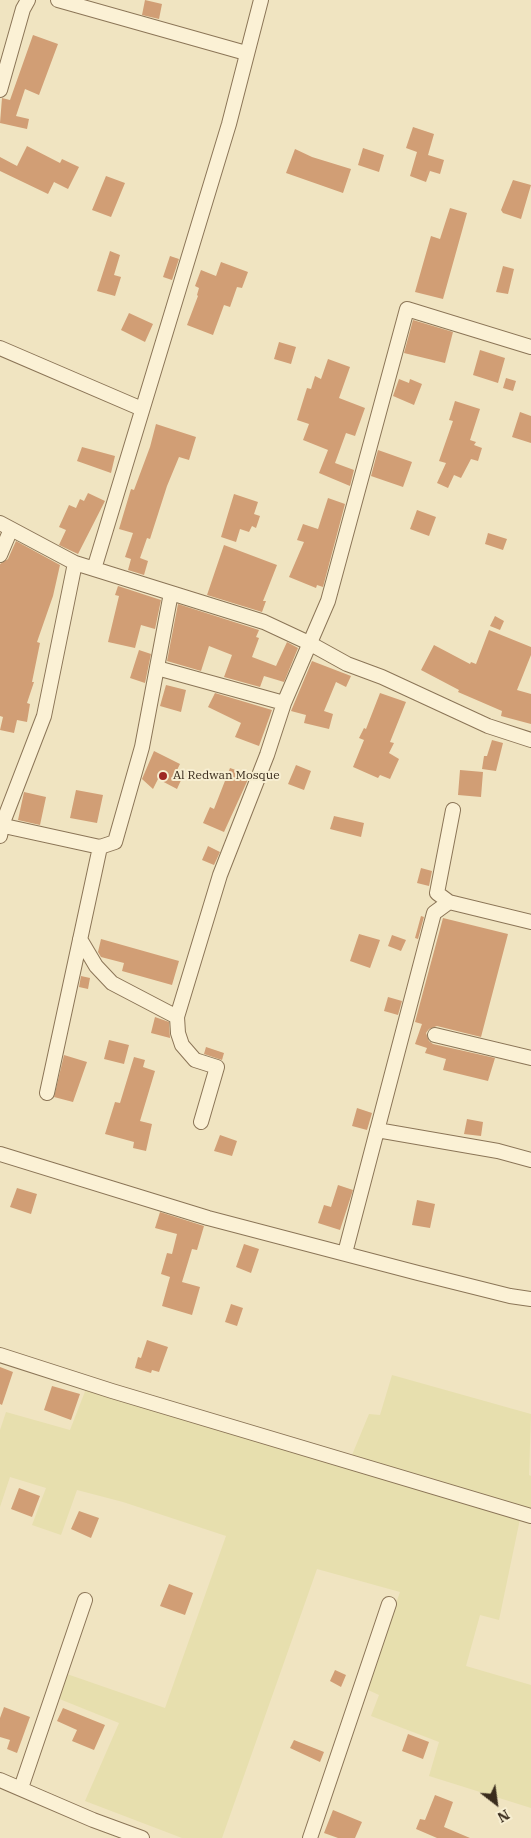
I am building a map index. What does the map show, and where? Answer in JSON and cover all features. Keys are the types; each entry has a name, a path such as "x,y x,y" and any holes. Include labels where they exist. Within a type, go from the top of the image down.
{"street":[{"path":"0,89 23,8 28,0"},
{"path":"58,0 246,53"},
{"path":"94,569 229,124 261,0"},
{"path":"201,1122 217,1067 195,1060 182,1045 178,1033 177,1017 220,875 267,755 284,703 308,642 328,601 407,308 531,346"},
{"path":"0,348 142,409"},
{"path":"0,555 5,526 74,563 264,622 308,642 347,664 382,677 488,726 531,740"},
{"path":"74,563 44,716 1,828 100,847 115,842 142,747 171,593"},
{"path":"158,668 284,703"},
{"path":"453,810 437,893 449,902 531,922"},
{"path":"47,1093 100,847"},
{"path":"345,1253 434,913 449,902"},
{"path":"80,939 96,966 112,983 177,1017"},
{"path":"435,1034 531,1058"},
{"path":"377,1130 498,1151 531,1160"},
{"path":"0,1154 208,1218 418,1274 510,1296 531,1299"},
{"path":"0,1355 130,1397 531,1516"},
{"path":"21,1788 85,1600"},
{"path":"310,1838 388,1604"},
{"path":"0,1780 93,1820 142,1838"}],"shaded area":[{"path":"392,1375 531,1414 529,1475 531,1476 531,1512 352,1455 369,1414 380,1415"},
{"path":"86,1389 520,1519 499,1620 480,1615 466,1666 531,1685 531,1808 429,1776 439,1742 371,1716 379,1695 366,1689 400,1592 317,1569 222,1838 182,1838 85,1801 119,1723 57,1698 64,1673 165,1708 226,1536 123,1502 77,1490 61,1535 32,1525 46,1488 10,1477 0,1507 0,1430 6,1412 70,1430"}],"building":[{"path":"145,0 162,4 159,19 142,15"},
{"path":"33,35 58,44 39,95 25,89 16,116 29,119 27,129 0,123 2,98 10,100"},
{"path":"413,127 434,134 428,155 444,160 440,174 430,171 426,182 410,176 417,152 406,148"},
{"path":"27,146 60,163 62,159 79,167 68,189 54,182 48,194 0,171 0,157 17,166"},
{"path":"363,148 384,155 379,172 358,165"},
{"path":"295,149 312,157 351,169 343,193 286,173"},
{"path":"106,176 125,183 111,217 92,210"},
{"path":"513,180 531,185 521,219 503,213 501,210"},
{"path":"450,208 467,213 443,299 415,292 431,236 440,239"},
{"path":"110,251 120,255 114,275 121,277 115,296 97,291"},
{"path":"170,256 179,259 172,280 163,277"},
{"path":"221,262 248,272 242,288 237,287 230,307 224,305 213,335 187,325 198,296 199,288 195,286 201,270 216,276"},
{"path":"503,266 514,269 508,294 496,292"},
{"path":"129,313 153,324 145,342 121,330"},
{"path":"413,320 453,332 445,363 404,353"},
{"path":"279,342 296,347 291,364 274,359"},
{"path":"480,350 505,358 498,383 473,375"},
{"path":"328,359 350,367 339,398 365,408 355,436 346,433 335,463 354,470 350,486 319,473 328,450 303,440 309,424 297,420 307,388 311,389 315,376 321,379"},
{"path":"506,378 516,381 513,391 503,388"},
{"path":"399,379 409,383 410,379 422,384 414,405 393,396"},
{"path":"455,401 480,409 470,440 476,442 474,445 482,448 478,461 471,459 461,478 454,475 448,488 437,483 446,463 439,461 453,421 449,420"},
{"path":"520,412 531,416 531,443 512,437"},
{"path":"156,424 196,437 189,460 179,457 167,486 150,539 147,538 140,558 148,561 144,575 128,570 131,559 125,557 133,533 119,529 131,489 134,490 150,447"},
{"path":"82,447 115,456 111,473 77,461"},
{"path":"378,450 412,462 403,487 371,476"},
{"path":"88,493 105,501 78,554 59,545 66,530 59,527 69,505 76,508 80,499 84,501"},
{"path":"234,494 258,502 254,514 260,516 256,528 252,526 249,532 240,529 236,542 221,537"},
{"path":"328,498 345,504 323,587 317,585 316,588 289,577 304,542 297,540 303,524 318,529"},
{"path":"417,510 436,517 429,536 410,529"},
{"path":"488,533 507,539 503,550 485,544"},
{"path":"16,541 60,565 53,596 37,642 40,643 32,682 34,682 27,703 30,704 27,722 17,720 14,733 0,730 3,717 0,716 0,564 8,559"},
{"path":"224,545 277,565 263,601 266,601 262,612 207,595"},
{"path":"118,586 161,600 155,629 141,625 135,648 108,642 119,596 115,595"},
{"path":"178,604 259,630 256,637 259,638 252,657 276,666 287,642 298,648 284,682 264,676 260,687 224,677 232,655 209,646 201,671 167,661"},
{"path":"495,616 504,621 500,630 490,626"},
{"path":"489,630 531,647 531,655 517,690 531,694 531,724 501,716 502,711 458,692 459,690 421,670 434,645 470,664 471,662 476,664"},
{"path":"139,650 151,654 145,683 130,678"},
{"path":"312,661 351,676 346,687 336,682 324,711 333,714 329,729 304,723 306,715 291,711"},
{"path":"166,685 186,690 181,712 160,706"},
{"path":"215,693 272,710 259,746 235,737 241,723 208,707"},
{"path":"380,693 406,702 390,742 394,743 389,753 399,759 390,779 380,775 378,778 353,767 364,740 359,738 364,728 366,729"},
{"path":"492,740 503,743 496,771 482,769 484,756 487,756"},
{"path":"154,751 180,764 175,774 182,778 177,789 158,779 153,789 142,779"},
{"path":"296,765 311,771 304,790 288,784"},
{"path":"230,768 250,775 224,832 203,823 210,807 214,809"},
{"path":"460,770 483,772 481,797 458,795"},
{"path":"76,790 103,795 97,823 70,818"},
{"path":"24,792 46,797 40,825 18,820"},
{"path":"334,816 364,823 361,837 330,829"},
{"path":"208,846 220,852 214,865 202,860"},
{"path":"421,868 432,871 429,886 417,883"},
{"path":"421,916 424,917 418,939 415,938"},
{"path":"443,918 508,934 481,1037 437,1026 429,1029 426,1033 429,1041 433,1044 495,1058 488,1081 443,1070 446,1059 425,1053 427,1048 415,1044 422,1024 415,1022"},
{"path":"359,934 380,940 370,968 350,961"},
{"path":"392,935 406,940 401,951 388,946"},
{"path":"101,939 179,961 172,985 122,971 124,963 101,957 98,952"},
{"path":"81,976 90,978 88,989 79,987"},
{"path":"388,997 402,1001 398,1015 384,1011"},
{"path":"155,1017 169,1022 170,1038 151,1033"},
{"path":"109,1040 129,1045 124,1064 104,1059"},
{"path":"206,1047 224,1053 222,1060 204,1054"},
{"path":"64,1055 87,1062 73,1102 54,1097"},
{"path":"134,1057 145,1060 143,1067 155,1071 140,1121 152,1124 146,1151 133,1148 134,1142 105,1134 115,1102 120,1103"},
{"path":"357,1108 372,1113 367,1130 352,1126"},
{"path":"467,1119 483,1122 481,1136 464,1134"},
{"path":"220,1135 237,1141 232,1156 214,1151"},
{"path":"338,1185 353,1190 340,1230 318,1223 324,1205 331,1207"},
{"path":"17,1188 37,1194 31,1214 10,1207"},
{"path":"417,1200 435,1204 430,1228 412,1225"},
{"path":"160,1212 204,1226 197,1250 192,1249 182,1282 200,1287 192,1315 162,1306 170,1277 161,1274 167,1253 172,1254 177,1234 155,1228"},
{"path":"244,1244 259,1249 251,1273 236,1267"},
{"path":"231,1304 243,1308 237,1326 225,1322"},
{"path":"147,1340 168,1347 159,1372 152,1370 151,1373 135,1368 138,1357 141,1358"},
{"path":"0,1367 13,1372 2,1405 0,1404"},
{"path":"52,1386 80,1394 71,1420 44,1410"},
{"path":"19,1488 40,1496 32,1517 11,1509"},
{"path":"79,1511 99,1518 91,1538 71,1529"},
{"path":"169,1584 193,1593 185,1615 160,1606"},
{"path":"335,1670 346,1675 341,1687 330,1681"},
{"path":"4,1707 30,1717 17,1753 7,1749 10,1740 0,1737 0,1718"},
{"path":"63,1708 105,1725 94,1750 72,1741 77,1730 57,1721"},
{"path":"408,1734 429,1742 423,1759 402,1751"},
{"path":"294,1740 324,1752 320,1762 290,1748"},
{"path":"435,1795 453,1802 444,1827 470,1838 437,1838 416,1829 420,1819 425,1820"},
{"path":"333,1810 362,1822 355,1838 338,1838 324,1833"}],"place":[{"name":"Al Redwan Mosque","path":"163,776"}]}
